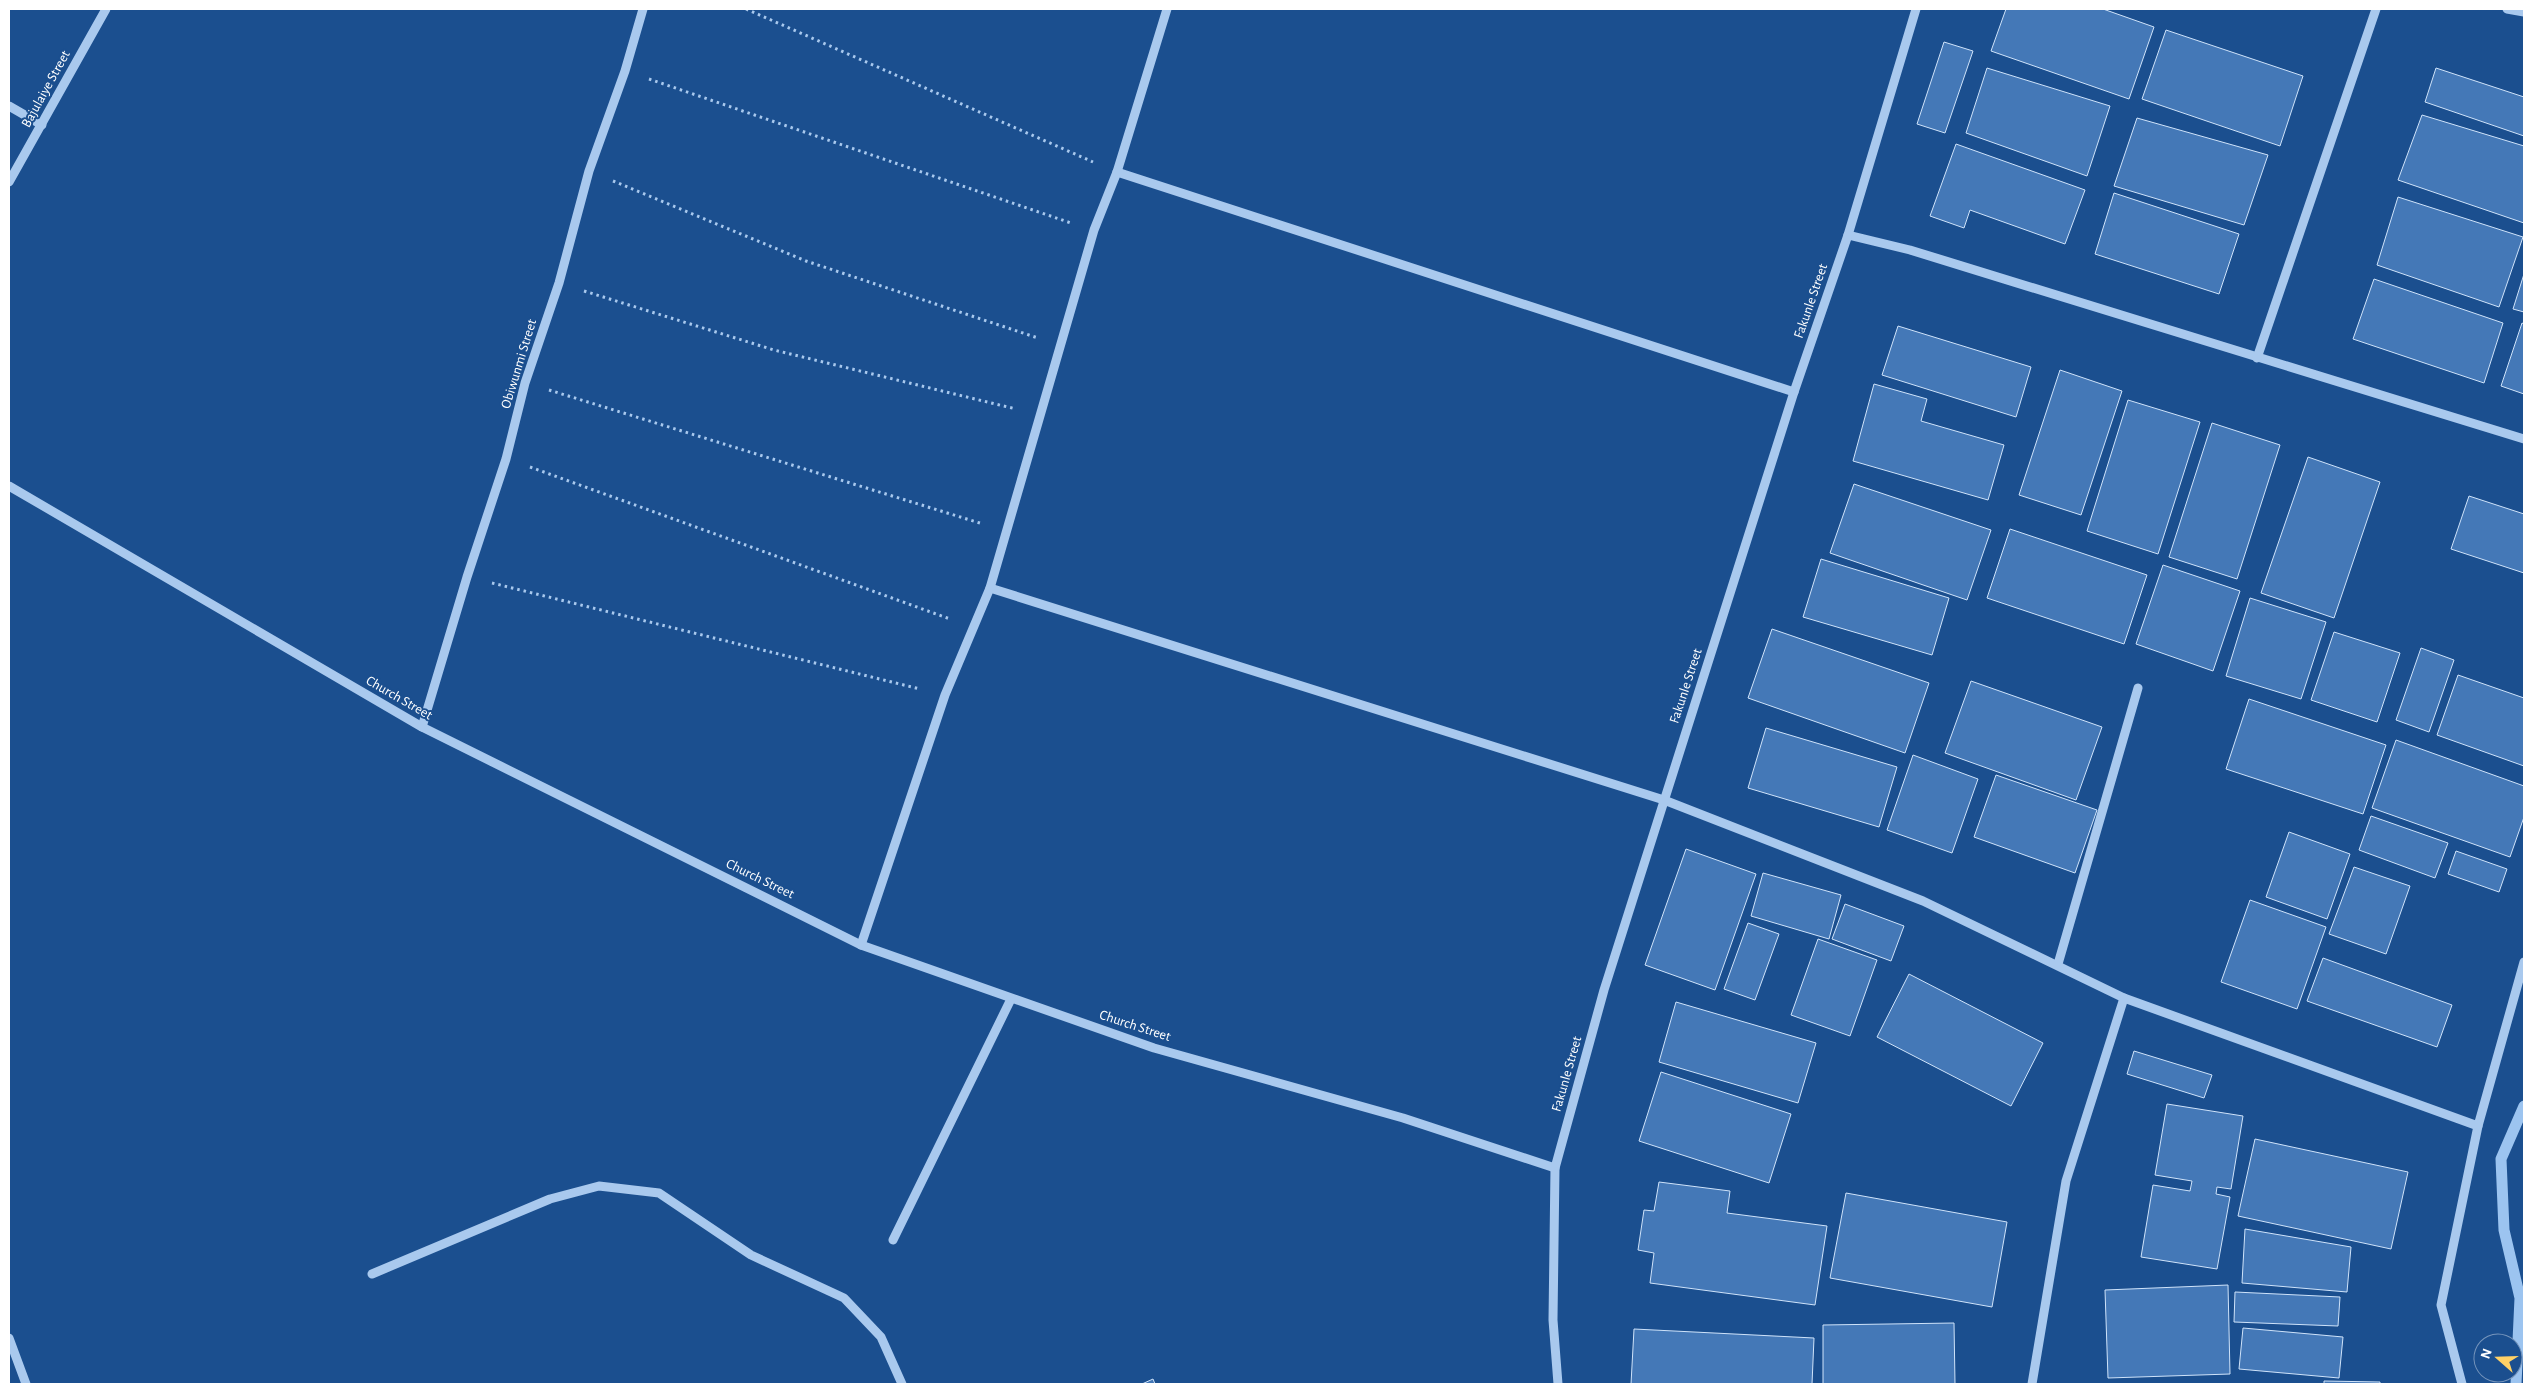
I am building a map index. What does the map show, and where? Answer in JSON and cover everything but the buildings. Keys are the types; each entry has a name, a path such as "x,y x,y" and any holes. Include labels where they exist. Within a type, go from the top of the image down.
{"street":[{"name":"Bajulaiye Street","path":"9,182 106,9"},
{"name":"Obiwunmi Street","path":"422,727 467,577 506,459 525,383 559,283 589,171 625,71 643,9"},
{"path":"861,945 945,695 990,588 1042,415 1094,230 1117,172 1167,9"},
{"name":"Fakunle Street","path":"1558,1384 1553,1320 1555,1168 1604,990 1794,392 1848,235 1916,9"},
{"path":"2257,358 2376,9"},
{"path":"2507,9 2524,12"},
{"path":"9,106 42,125"},
{"path":"1117,172 1794,392"},
{"path":"1848,235 1910,250 2524,439"},
{"name":"Church Street","path":"9,486 422,727 861,945 1154,1048 1403,1118 1555,1168"},
{"path":"990,588 1664,800 1924,901 2058,964 2124,998 2478,1126"},
{"path":"2058,964 2138,688"},
{"path":"2462,1384 2441,1305 2478,1126 2524,962"},
{"path":"2032,1384 2066,1182 2124,998"},
{"path":"893,1240 1011,999"},
{"path":"372,1274 550,1199 599,1186 659,1193 751,1255 844,1298 881,1337 902,1384"},
{"path":"9,1338 26,1384"}],"path":[{"path":"746,9 1117,172"},
{"path":"625,71 1094,230"},
{"path":"589,171 806,261 1061,346"},
{"path":"559,283 774,350 1042,415"},
{"path":"525,383 1008,532"},
{"path":"506,459 974,628"},
{"path":"467,577 945,695"}],"waterway":[{"path":"2516,1384 2520,1298 2504,1230 2501,1159 2524,1106"}]}
